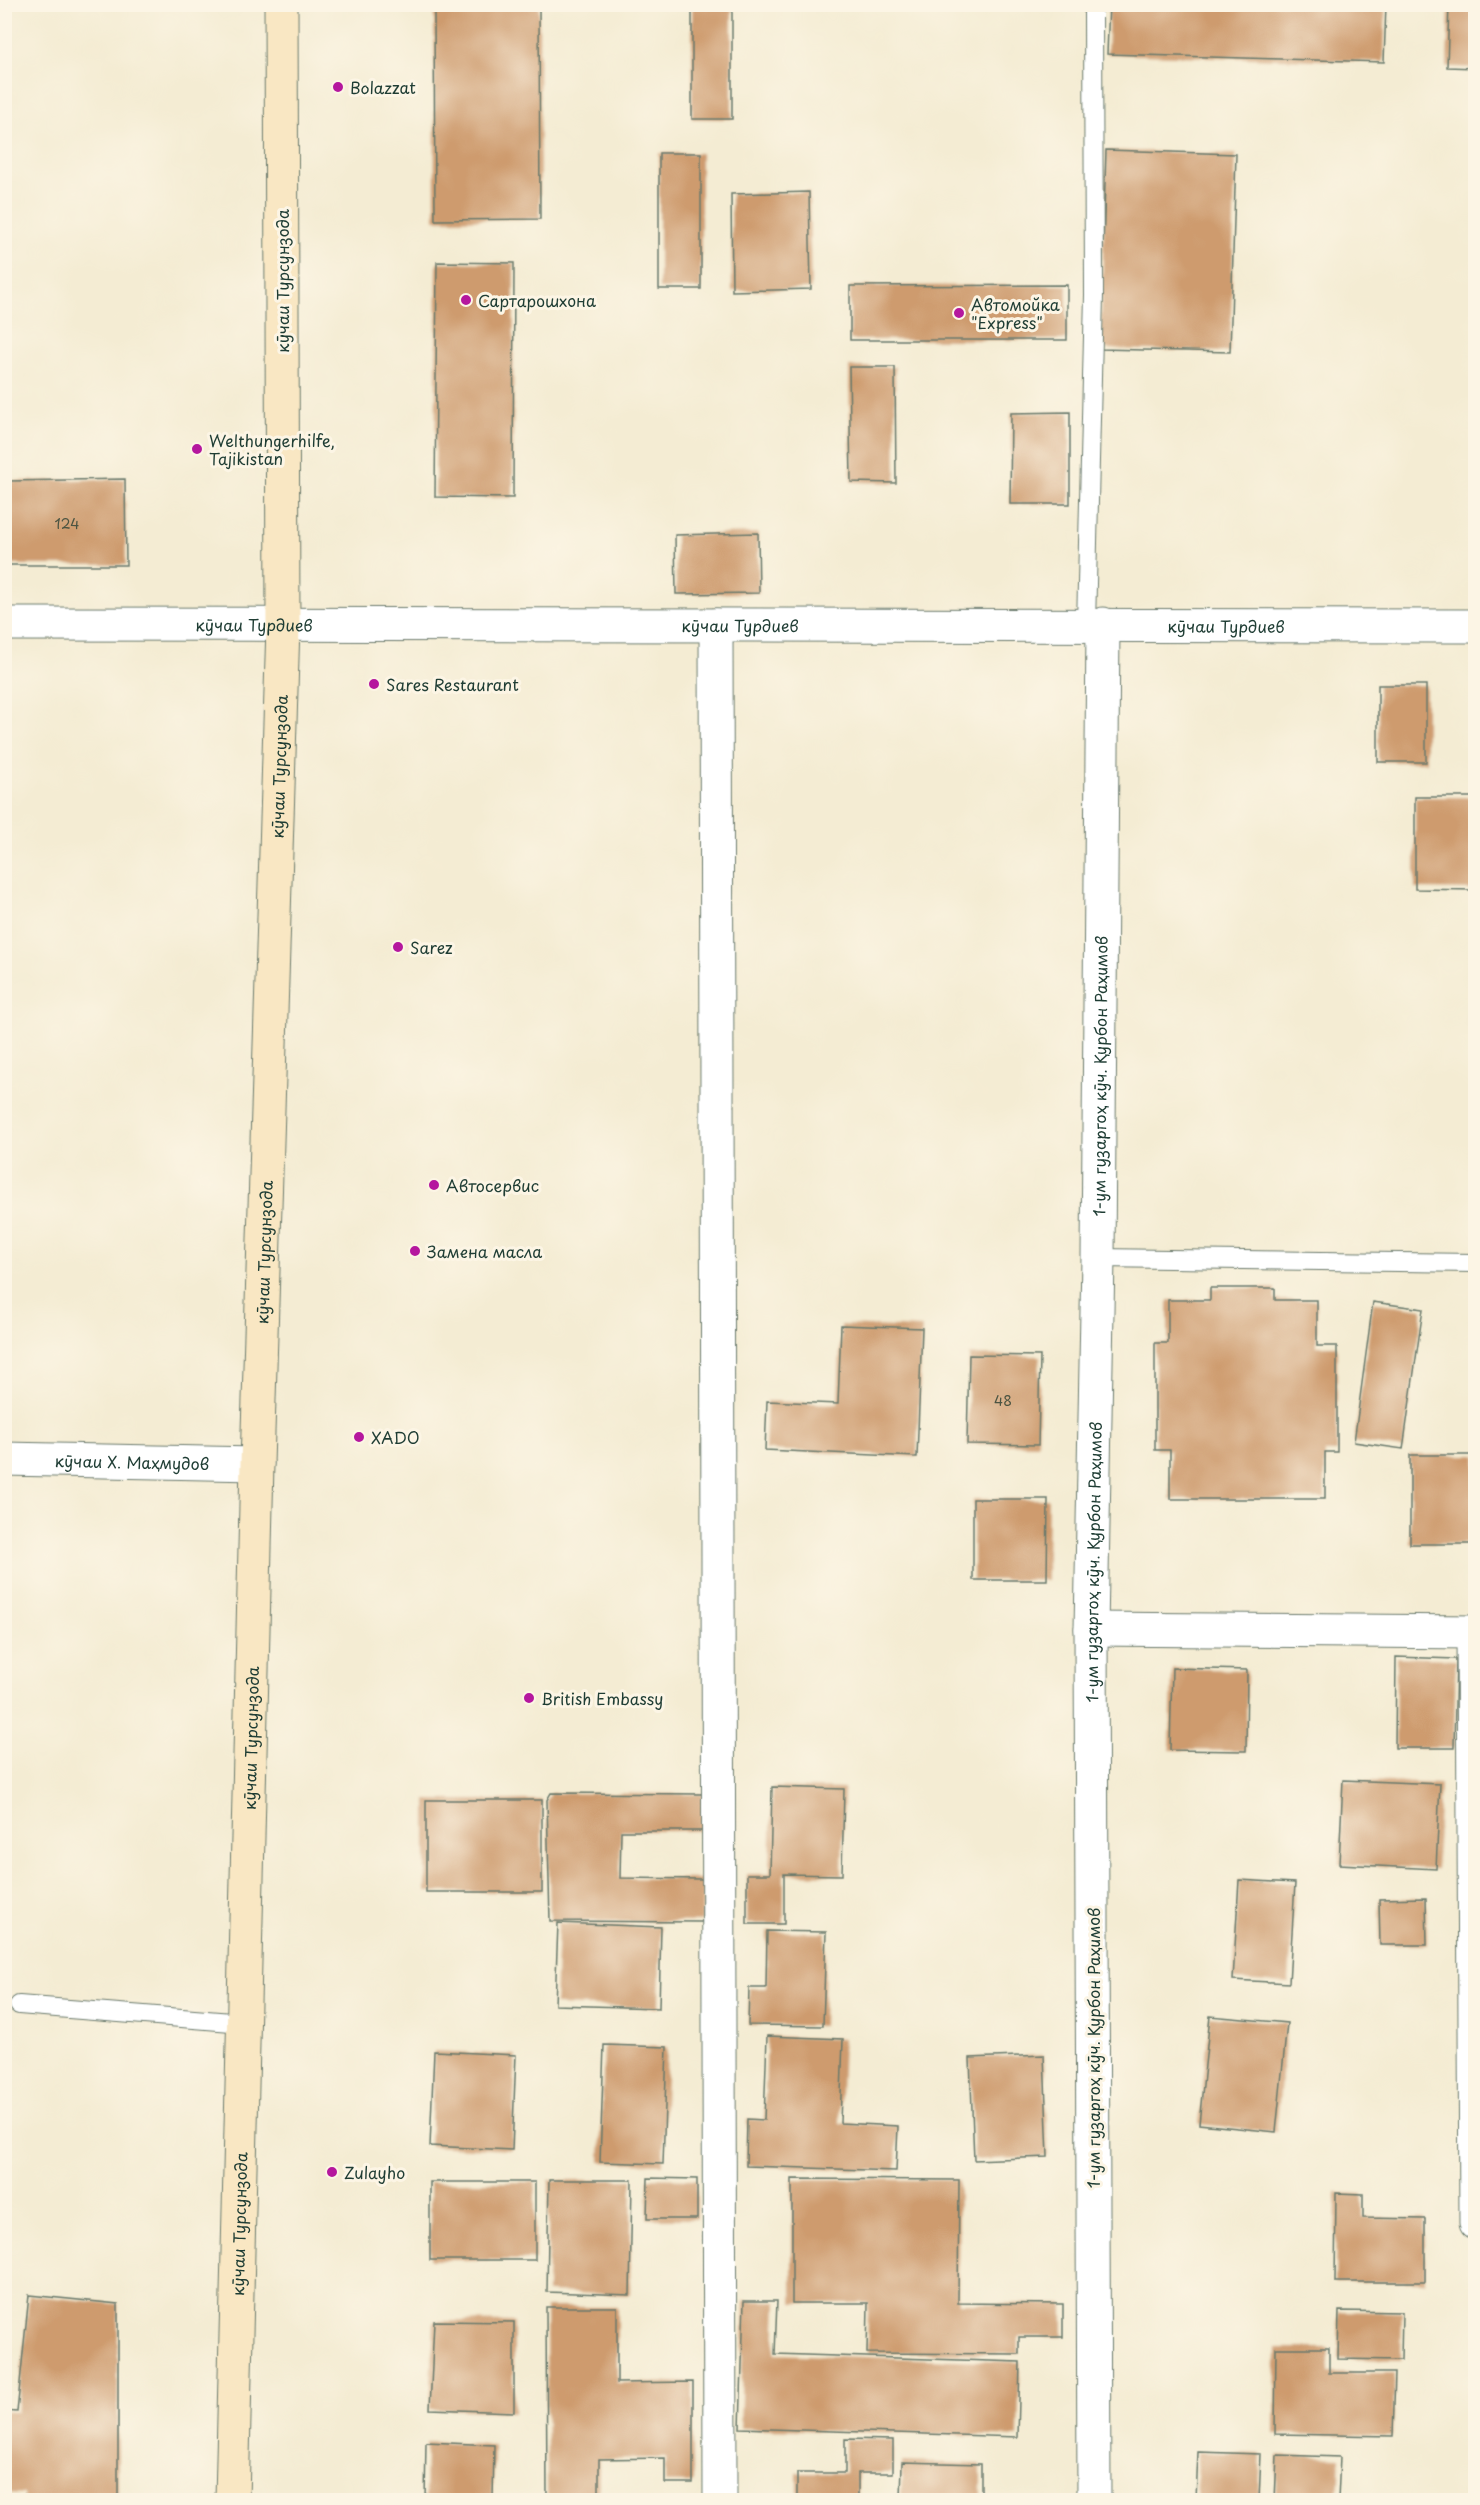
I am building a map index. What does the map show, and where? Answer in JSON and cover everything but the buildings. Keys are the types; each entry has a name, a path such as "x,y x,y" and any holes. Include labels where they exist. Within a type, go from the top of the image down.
{"main road":[{"name":"кӯчаи Турсунзода","path":"232,2500 257,1464 283,626 281,4"}],"street":[{"name":"кӯчаи Турдиев","path":"4,624 1476,626"},
{"path":"716,625 720,2500"},
{"name":"1-ум гузаргоҳ кӯч. Қурбон Раҳимов","path":"1094,2500 1091,1629 1098,1258 1095,625"},
{"name":"кӯчаи Х. Маҳмудов","path":"4,1459 257,1464"},
{"path":"1091,1629 1474,1632 1476,2223"}],"lane":[{"path":"1093,4 1095,625"},
{"path":"1098,1258 1476,1263"},
{"path":"19,2005 243,2023"}],"place":[{"name":"Bolazzat","path":"338,87"},
{"name":"Сартарошхона","path":"466,300"},
{"name":"Автомойка \"Express\"","path":"959,313"},
{"name":"Welthungerhilfe, Tajikistan","path":"197,449"},
{"name":"Sares Restaurant","path":"374,684"},
{"name":"Sarez","path":"398,947"},
{"name":"Автосервис","path":"434,1185"},
{"name":"Замена масла","path":"415,1251"},
{"name":"XADO","path":"359,1437"},
{"name":"British Embassy","path":"529,1698"},
{"name":"Zulayho","path":"332,2172"}]}
